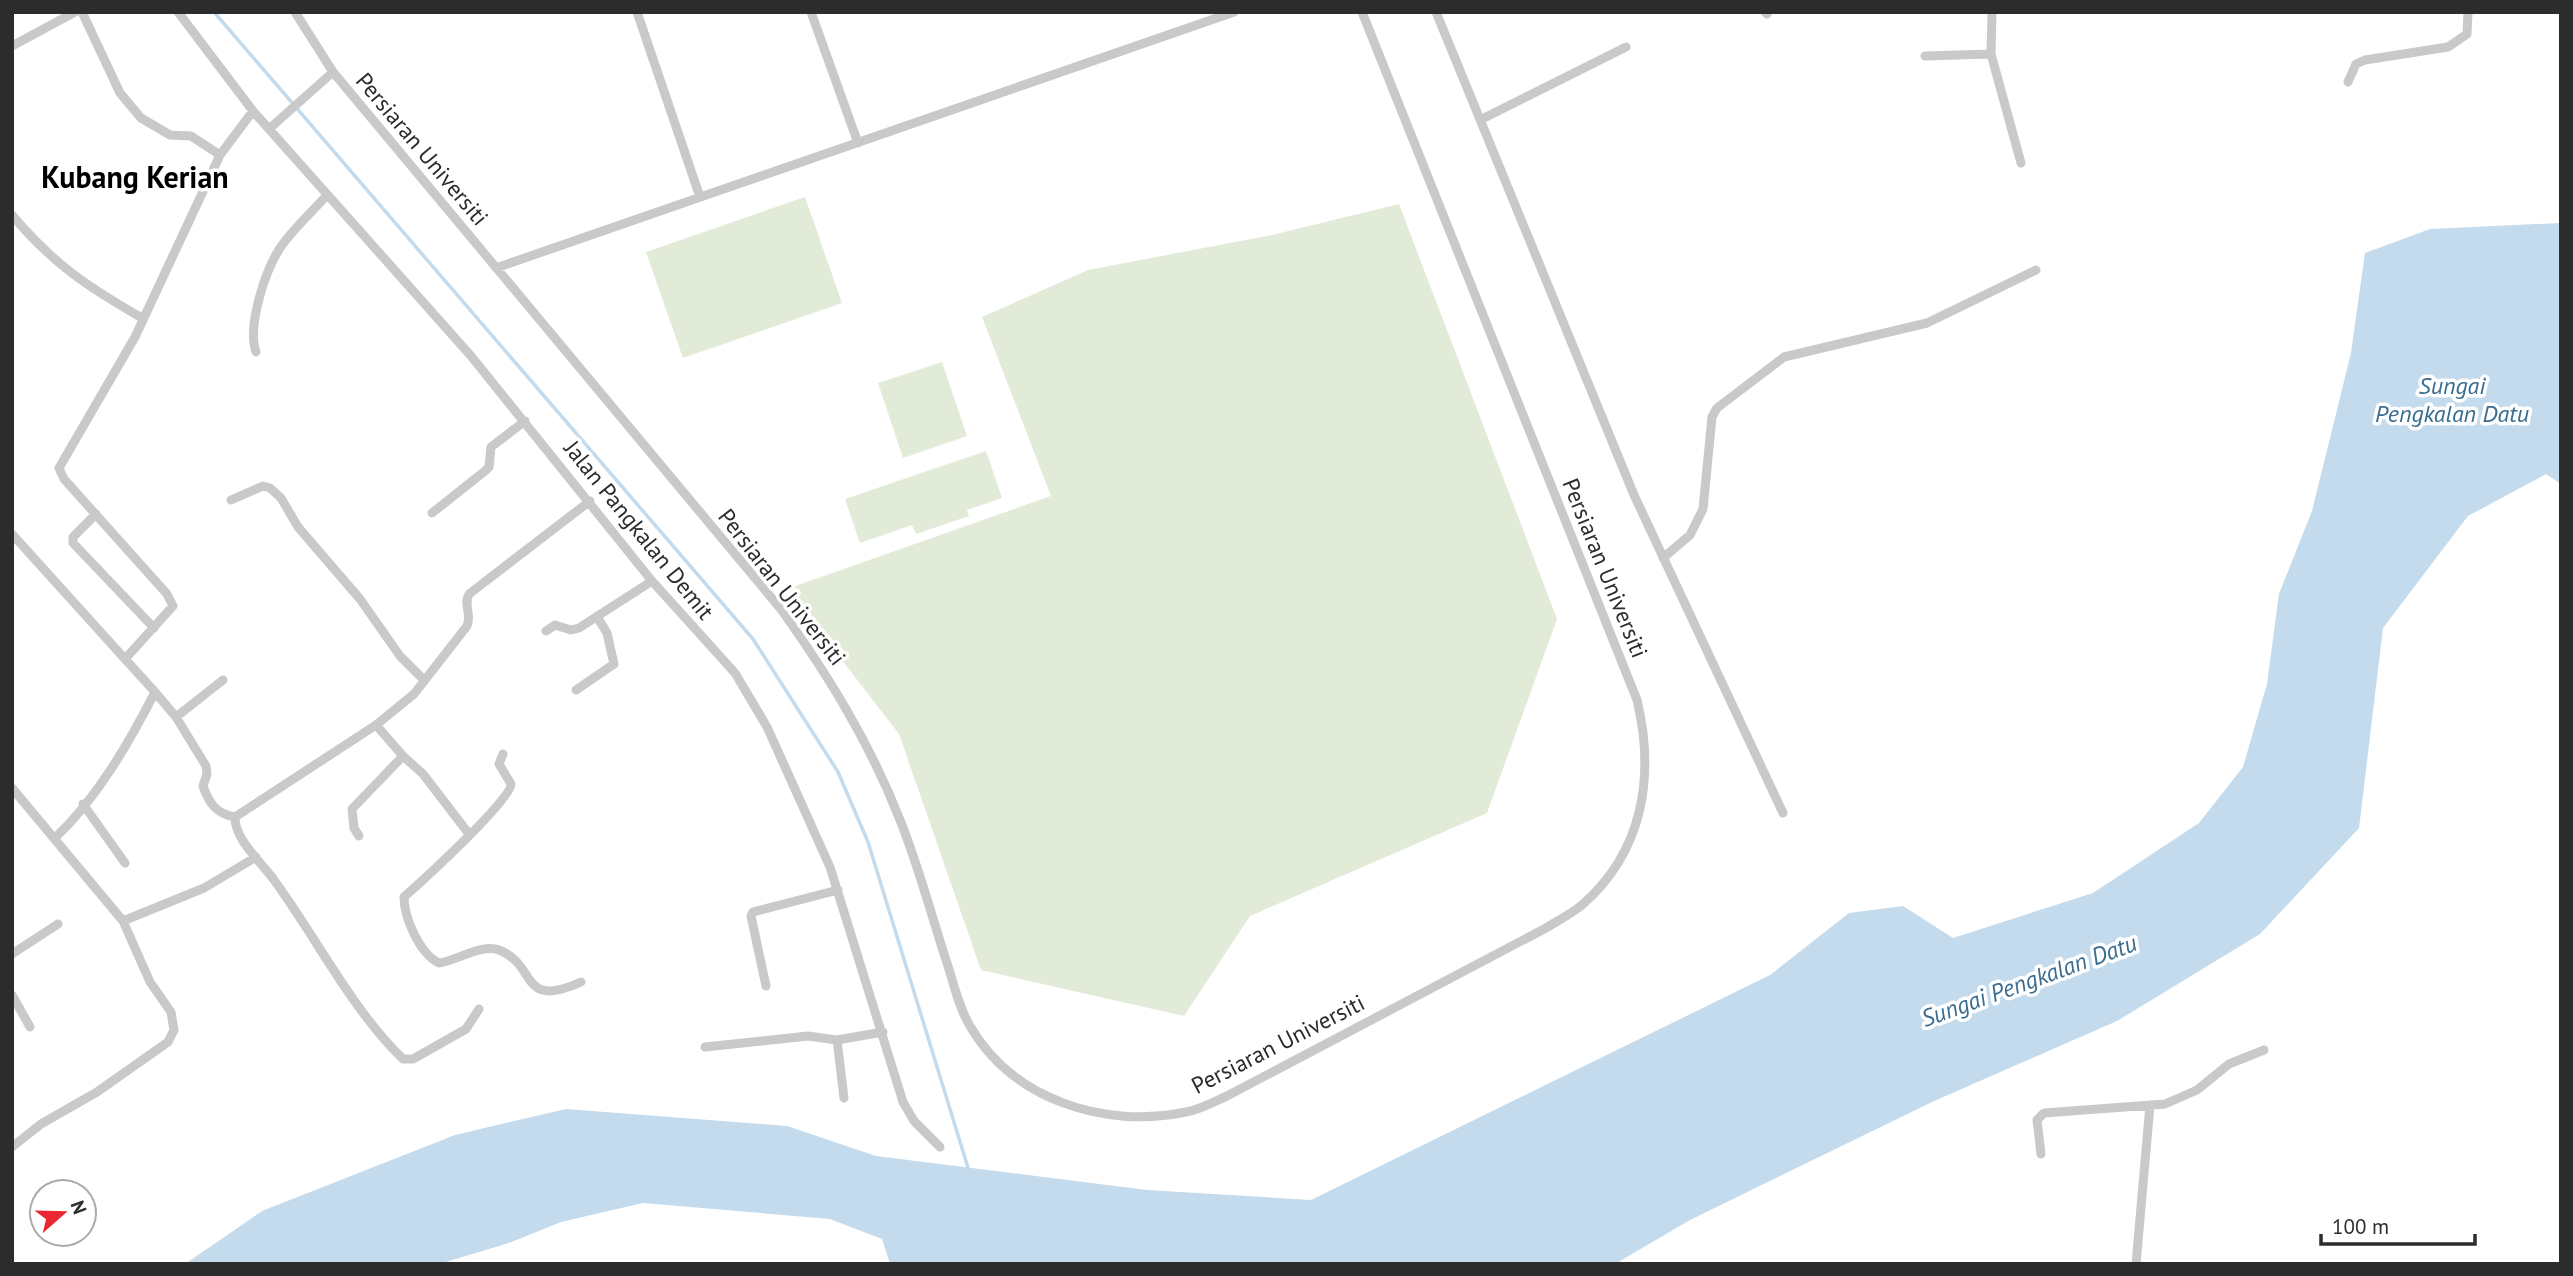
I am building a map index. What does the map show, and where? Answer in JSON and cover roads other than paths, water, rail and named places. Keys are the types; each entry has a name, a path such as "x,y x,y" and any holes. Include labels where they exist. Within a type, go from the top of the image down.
{"street":[{"path":"12,46 75,12"},
{"path":"82,12 120,93 141,118 170,135 191,136 220,155"},
{"name":"Jalan Pangkalan Demit","path":"178,12 253,111 471,356 652,581 735,673 767,727 838,890 903,1102 914,1121 940,1147"},
{"name":"Persiaran Universiti","path":"295,12 332,72 780,608 829,676 876,762 901,822 969,1026 994,1058 1021,1082 1081,1111 1119,1118 1152,1118 1189,1112 1226,1097 1546,928 1581,906 1607,879 1627,845 1640,812 1647,770 1646,737 1637,699 1362,12"},
{"path":"637,12 700,198"},
{"path":"811,12 858,142"},
{"path":"496,268 1234,12"},
{"path":"1436,12 1663,558 1783,813"},
{"path":"1992,12 1992,54 2021,163"},
{"path":"2348,82 2356,65 2364,60 2448,47 2467,34 2468,12"},
{"path":"1482,119 1626,47"},
{"path":"1925,56 1992,54"},
{"path":"270,129 332,72"},
{"path":"125,659 173,607 173,602 64,479 59,468 135,337 142,317 220,155 253,111"},
{"path":"256,352 252,332 273,259 281,246 327,195"},
{"path":"12,215 54,262 92,289 142,317"},
{"path":"1663,558 1690,536 1703,509 1712,417 1717,408 1772,363 1784,357 1927,323 2036,270"},
{"path":"432,513 485,471 489,467 491,447 525,421"},
{"path":"231,500 263,486 270,488 281,498 298,527 335,574 360,599 400,656 424,680"},
{"path":"235,817 376,725 414,694 467,626 470,615 466,601 469,594 590,501"},
{"path":"96,514 73,537 73,543 154,628"},
{"path":"12,534 176,717 206,766 207,774 202,786 207,797 215,810 235,817"},
{"path":"546,631 559,625 575,629 652,581"},
{"path":"576,690 614,664 614,652 597,617"},
{"path":"176,717 223,680"},
{"path":"56,837 126,745 155,692"},
{"path":"376,725 403,757 423,774 468,834"},
{"path":"503,754 499,764 512,789 448,858 404,897 405,914 428,956 439,963 490,948 499,950 537,988 546,992 581,982"},
{"path":"359,836 354,828 352,809 403,757"},
{"path":"12,788 56,837 123,921 150,982 171,1012 174,1030 168,1042 97,1092 41,1124 12,1147"},
{"path":"83,804 125,863"},
{"path":"235,817 240,833 256,857 288,898 375,1028 403,1059 413,1059 466,1029 479,1009"},
{"path":"123,921 204,888 256,857"},
{"path":"765,986 751,916 753,912 838,890"},
{"path":"12,954 58,924"},
{"path":"12,995 30,1027"},
{"path":"705,1046 817,1036 837,1040 883,1031"},
{"path":"837,1040 845,1098"},
{"path":"2041,1154 2036,1128 2037,1120 2044,1113 2165,1104 2197,1090 2229,1064 2264,1050"},
{"path":"2136,1264 2150,1105"}],"water":[{"name":"Sungai Pengkalan Datu","path":"2561,223 2561,484 2546,474 2468,516 2383,628 2359,828 2260,934 2117,1021 1932,1102 1690,1220 1615,1264 890,1264 882,1239 830,1219 643,1203 561,1222 509,1243 439,1264 185,1264 262,1211 455,1135 566,1109 787,1126 876,1156 1147,1190 1311,1200 1770,975 1849,913 1903,906 1953,938 2093,893 2199,823 2243,767 2267,684 2279,594 2312,511 2351,353 2365,253 2430,229"}],"waterway":[{"path":"214,12 753,639 838,772 868,842 969,1171"}],"district":[{"name":"Kubang Kerian","path":"135,178"}]}
